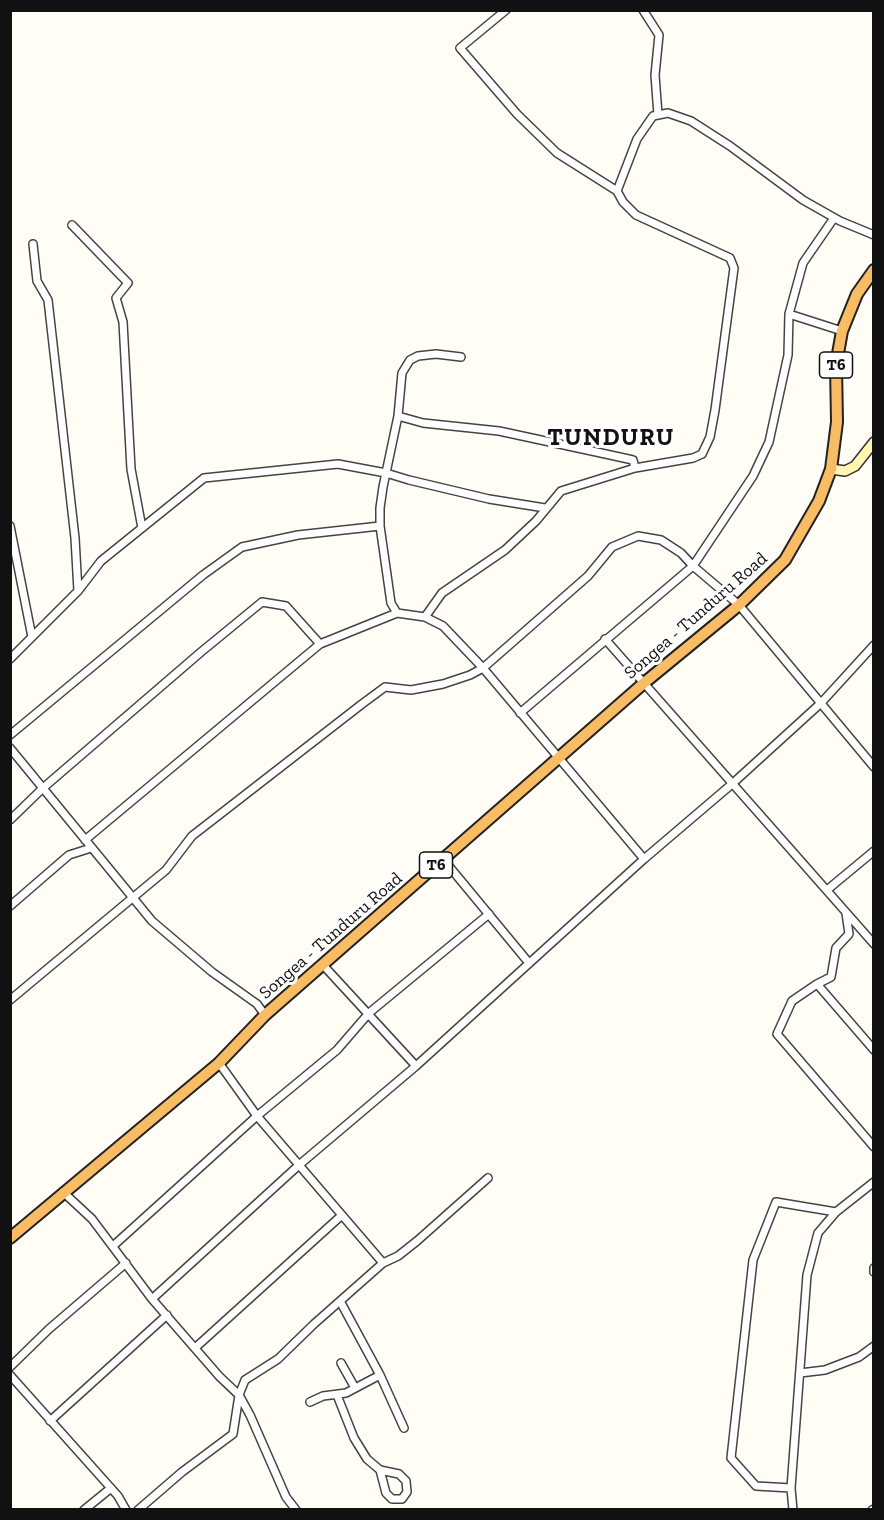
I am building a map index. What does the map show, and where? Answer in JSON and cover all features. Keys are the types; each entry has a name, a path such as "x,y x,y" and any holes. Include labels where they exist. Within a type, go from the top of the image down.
{"highway":[{"name":"T6","path":"831,469 837,422 836,365 842,331 857,294 873,270"},
{"name":"Songea - Tunduru Road","path":"10,1238 219,1063 265,1015 644,682 739,605 785,560 819,501 831,469"}],"main road":[{"path":"831,469 845,471 855,466 873,442"}],"street":[{"path":"425,617 442,593 505,550 536,521 561,491 635,468 693,458 702,454 710,436 715,410 734,268 730,258 636,215 623,202 618,191 557,153 517,114 460,48 506,10"},
{"path":"643,10 659,35 655,75 658,115"},
{"path":"618,191 637,139 653,116 668,113 691,122 730,146 803,200 834,218 873,235"},
{"path":"520,713 693,566 753,476 769,442 788,355 789,314 803,263 834,218"},
{"path":"72,225 128,283 116,298 123,322 131,469 142,528"},
{"path":"33,244 37,280 48,300 75,538 78,591"},
{"path":"789,314 842,331"},
{"path":"397,613 391,603 389,591 380,526 380,508 399,416 402,373 410,360 418,356 461,357"},
{"path":"399,416 423,423 499,430 633,460 635,468"},
{"path":"10,659 78,591 101,561 204,478 338,464 386,473 489,499 545,508"},
{"path":"10,526 32,637"},
{"path":"10,735 203,575 242,548 298,535 380,526"},
{"path":"10,1000 166,870 192,836 385,687 411,690 422,688 470,675 483,668 588,576 612,547 638,536 661,540 681,553 739,605 873,767"},
{"path":"10,820 43,788 192,659 262,602 286,606 320,644"},
{"path":"85,840 320,644 397,613 425,617 443,626 483,668 644,859"},
{"path":"605,639 873,944"},
{"path":"152,1299 299,1165 416,1066 644,859 732,784 821,703 873,645"},
{"path":"10,748 152,921 212,972 257,1004 265,1015"},
{"path":"867,761 873,755"},
{"path":"10,906 69,855 91,848"},
{"path":"827,890 873,851"},
{"path":"443,859 529,963"},
{"path":"846,912 849,934 836,948 831,977 792,1001 777,1034 873,1147"},
{"path":"113,1246 257,1116 337,1050 369,1013 489,914"},
{"path":"323,965 416,1066"},
{"path":"817,984 873,1050"},
{"path":"219,1063 257,1116 383,1263"},
{"path":"138,1509 233,1434 238,1395 245,1380 278,1359 383,1263 398,1256 417,1241 488,1178"},
{"path":"793,1509 791,1488 807,1275 818,1233 837,1212 873,1182"},
{"path":"63,1192 92,1219 152,1299 238,1395 250,1414 286,1497 296,1509"},
{"path":"791,1488 756,1486 731,1458 753,1260 776,1202 837,1212"},
{"path":"195,1348 342,1215"},
{"path":"10,1367 49,1329 126,1263"},
{"path":"340,1301 380,1375 404,1428"},
{"path":"50,1421 167,1315"},
{"path":"800,1373 825,1371 859,1357 873,1346"},
{"path":"341,1363 354,1388"},
{"path":"10,1375 111,1488 126,1509"},
{"path":"310,1402 323,1396 337,1395 380,1375"},
{"path":"337,1395 354,1438 367,1459 380,1470 399,1474 406,1481 407,1492 402,1499 393,1499 386,1493 380,1470"},
{"path":"84,1509 111,1488"}],"district":[{"name":"TUNDURU","path":"611,438"}]}
